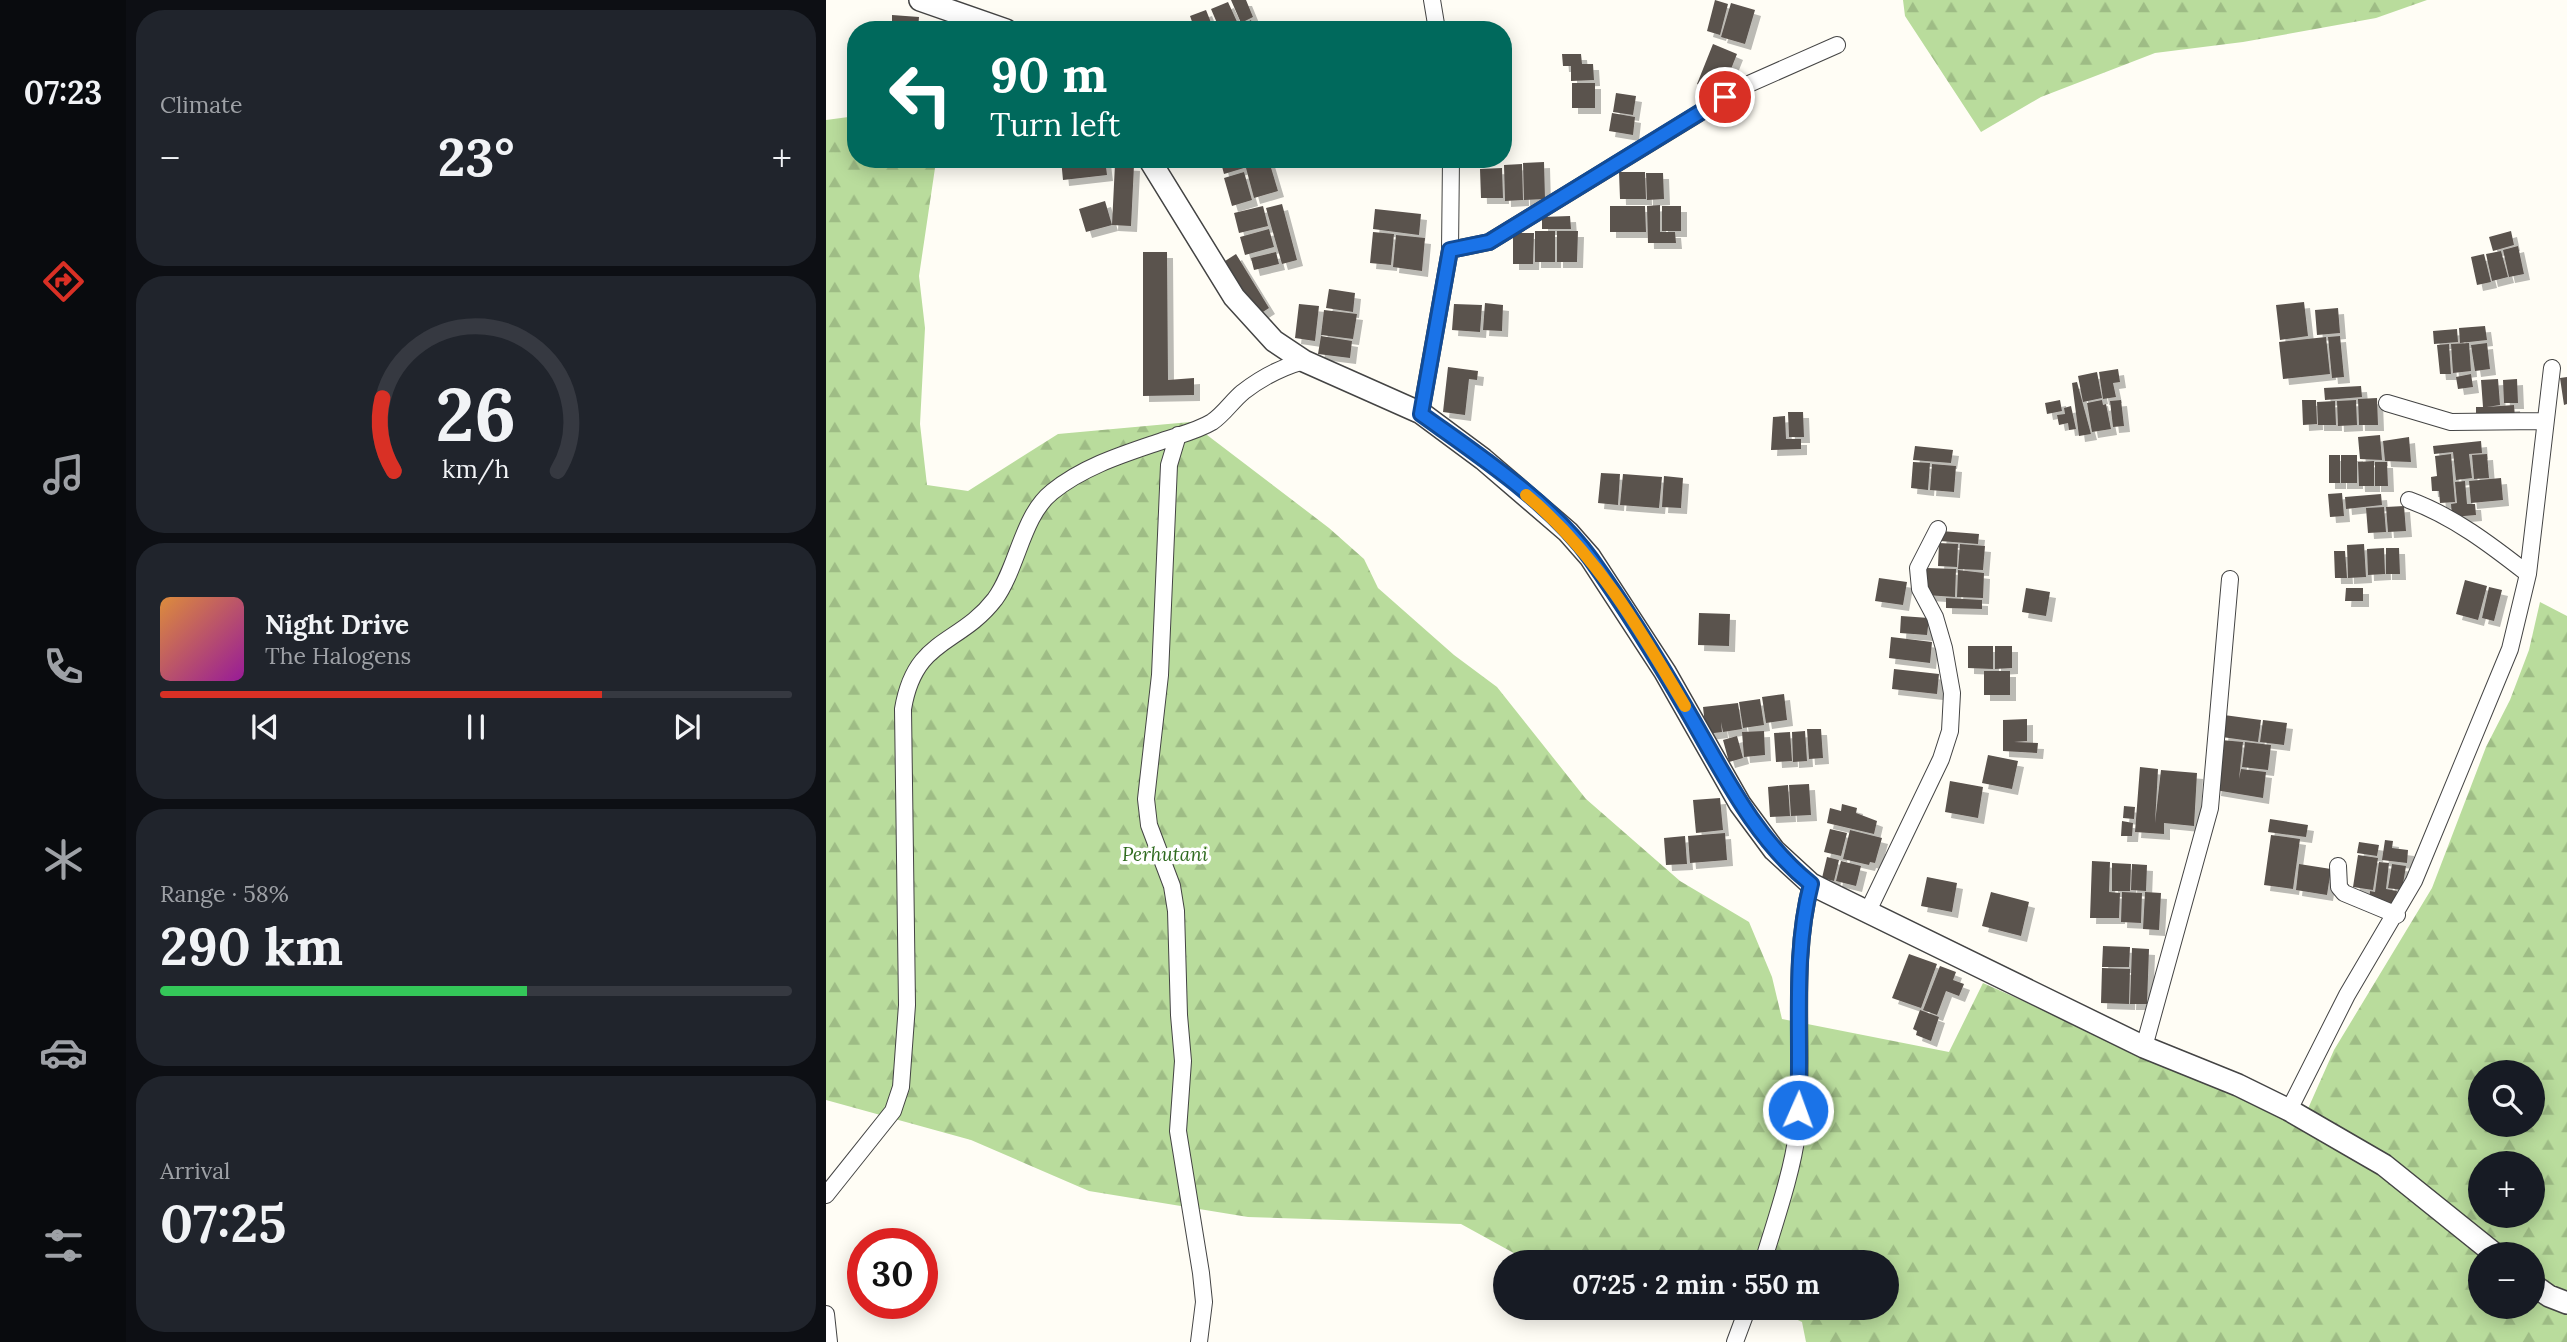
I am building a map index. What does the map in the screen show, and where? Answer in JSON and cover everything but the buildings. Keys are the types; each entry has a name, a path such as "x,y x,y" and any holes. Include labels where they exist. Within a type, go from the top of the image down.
{"street":[{"path":"920,0 980,21"},
{"path":"1432,0 1436,21"},
{"path":"1450,250 1489,242 1742,87 1837,45"},
{"path":"1155,168 1234,297 1274,341 1304,362 1421,414 1483,459 1549,513 1590,557 1665,672 1740,804 1774,850 1811,884 2144,1047 2238,1085 2289,1110 2384,1165 2481,1242"},
{"path":"1421,414 1450,250 1451,168"},
{"path":"826,1195 881,1128 898,1101 901,1087 907,1005 903,709 914,670 934,649 992,602 1019,554 1036,509 1051,492 1081,472 1118,455 1214,421 1243,392 1273,373 1304,362"},
{"path":"2289,1110 2347,995 2397,915 2414,881 2510,649 2528,574 2552,368"},
{"path":"2386,403 2451,422 2544,421"},
{"path":"1178,435 1169,465 1160,675 1146,799 1149,825 1172,886 1176,911 1179,1016 1184,1061 1178,1131 1204,1302 1199,1342"},
{"path":"2409,499 2454,522 2528,574"},
{"path":"1867,911 1941,759 1950,731 1952,693 1944,648 1935,617 1920,589 1918,568 1938,529"},
{"path":"2144,1047 2210,808 2230,579"},
{"path":"2338,866 2339,887 2344,893 2397,915"},
{"path":"1766,1250 1797,1136 1801,971 1805,912 1811,884"},
{"path":"2545,1293 2567,1303"},
{"path":"826,1314 829,1342"},
{"path":"1735,1342 1743,1320"}],"green space":[{"path":"1903,0 2427,0 2376,18 2243,42 2155,53 2041,97 1981,132 1905,16"},
{"name":"Perhutani","path":"847,117 847,168 935,168 919,276 925,328 920,424 927,485 968,491 1058,434 1190,422 1329,528 1364,559 1378,588 1454,655 1497,687 1586,799 1680,881 1749,922 1772,977 1782,1019 1949,1052 1983,983 2282,1117 2299,1129 2334,1050 2432,888 2486,747 2510,700 2529,650 2540,602 2567,616 2567,1342 1806,1342 1802,1322 1798,1320 1899,1320 1899,1250 1508,1250 1461,1224 1248,1217 1089,1191 971,1140 826,1100 826,120"}],"slow traffic":[{"path":"1526,495 1549,513 1590,557 1685,706"}],"route":[{"path":"1725,97 1489,242 1450,250 1421,414 1483,459 1549,513 1590,557 1665,672 1740,804 1774,850 1811,884 1805,912 1801,971 1798,1110"}]}
